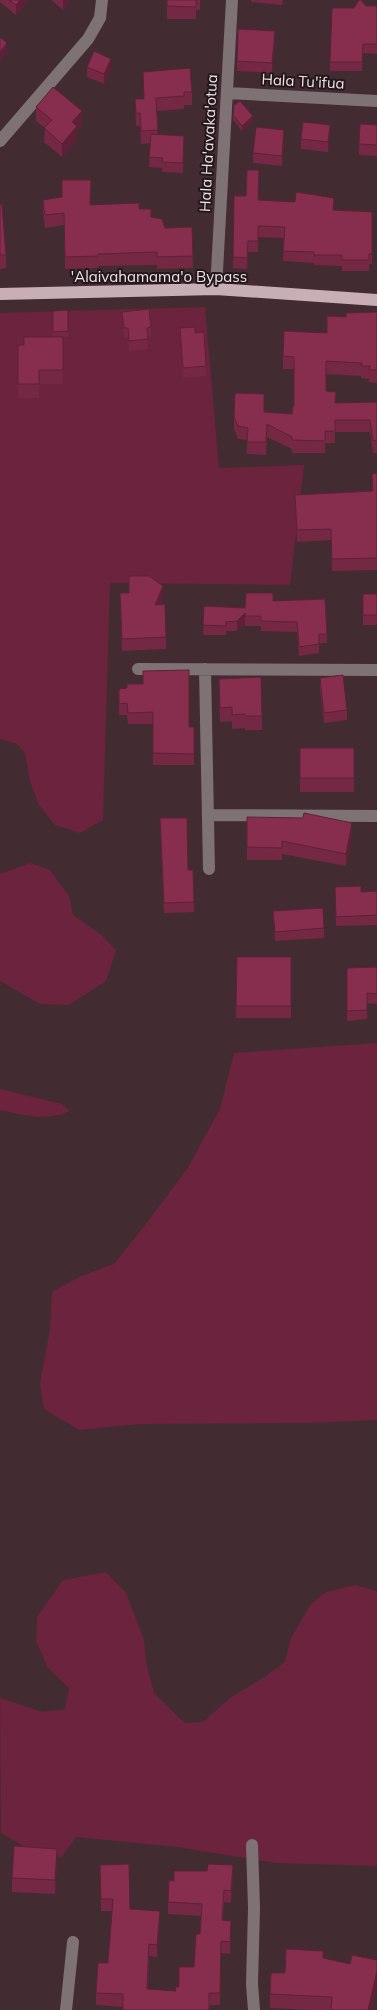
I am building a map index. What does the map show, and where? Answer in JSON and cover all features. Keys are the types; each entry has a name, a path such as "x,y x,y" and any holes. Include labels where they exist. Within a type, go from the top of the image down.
{"main road":[{"name":"'Alaivahamama'o Bypass","path":"0,294 216,289 377,300"}],"street":[{"path":"0,141 88,39 100,18 102,0"},
{"name":"Hala Ha'avaka'otua","path":"216,289 232,0"},
{"name":"Hala Tu'ifua","path":"228,93 377,101"},
{"path":"138,669 377,670"},
{"path":"205,669 209,869"},
{"path":"208,815 377,816"},
{"path":"252,1845 254,1908 252,1984 254,2010"},
{"path":"66,2010 73,1942"}],"shaded area":[{"path":"205,307 219,468 304,465 290,585 110,583 103,820 80,833 55,825 39,805 30,781 25,753 17,744 0,739 0,313"},
{"path":"30,863 50,870 69,896 73,915 98,932 116,950 106,981 69,1005 40,1004 0,981 0,874"},
{"path":"377,1043 377,1420 311,1423 140,1424 79,1430 44,1409 40,1384 50,1329 52,1292 81,1276 114,1264 152,1216 187,1169 220,1109 234,1053"},
{"path":"0,1089 62,1104 70,1111 44,1117 0,1110"},
{"path":"106,1572 126,1593 144,1640 146,1662 154,1693 185,1723 203,1722 230,1698 285,1662 291,1638 311,1604 326,1592 355,1585 377,1591 377,1866 276,1863 178,1847 76,1837 62,1857 30,1850 1,1833 0,1698 43,1712 65,1709 69,1688 48,1668 36,1641 37,1617 63,1580"}],"building":[{"path":"9,0 20,0 16,5"},
{"path":"167,0 196,0 196,7 167,6"},
{"path":"359,0 366,6 377,6 377,44 363,44 362,62 330,62 332,8 354,8"},
{"path":"238,29 275,31 272,63 237,61"},
{"path":"0,37 7,43 0,52"},
{"path":"94,51 111,59 104,74 87,67"},
{"path":"190,68 192,92 184,92 184,96 156,98 158,130 141,131 140,113 136,113 135,99 144,99 143,72"},
{"path":"53,87 82,111 72,122 77,126 62,144 44,128 52,120 36,107"},
{"path":"240,101 253,116 242,126 233,115 234,105"},
{"path":"303,122 330,125 328,142 301,139"},
{"path":"360,124 377,125 377,145 359,144"},
{"path":"256,127 284,130 282,156 253,153"},
{"path":"151,134 184,136 183,163 162,162 163,158 149,157"},
{"path":"247,170 259,170 258,200 295,202 296,192 334,198 333,210 372,212 372,254 369,254 369,260 342,260 342,255 314,255 314,252 283,251 285,227 258,226 258,241 248,241 247,258 233,257 234,196 246,196"},
{"path":"62,180 91,180 90,205 139,203 139,209 151,209 151,217 162,219 165,228 192,227 193,256 157,257 157,252 65,257 64,213 45,215 43,200 62,197"},
{"path":"0,204 2,204 6,255 0,255"},
{"path":"149,309 151,327 147,328 148,339 129,341 128,328 124,328 122,312"},
{"path":"68,310 68,331 53,332 53,311"},
{"path":"377,312 377,370 369,370 370,366 361,366 362,363 326,361 326,391 336,392 335,403 377,402 377,440 373,441 370,420 335,420 335,431 325,431 325,441 292,440 292,437 267,424 266,442 247,442 248,428 238,426 234,417 235,393 264,394 264,412 292,414 294,406 294,357 283,356 284,331 327,333 327,316 346,317 346,313"},
{"path":"195,327 195,333 204,332 206,366 183,368 180,328"},
{"path":"24,337 63,337 63,370 39,370 39,384 18,384 18,345 24,345"},
{"path":"377,473 377,558 332,559 331,529 297,530 295,495 373,491 372,474"},
{"path":"129,576 149,576 163,586 155,605 165,604 166,637 122,639 120,593 129,593"},
{"path":"246,593 273,593 273,601 325,599 327,634 319,634 319,644 299,647 297,622 261,621 261,616 245,616 245,613 237,621 226,622 226,626 203,625 204,606 245,608"},
{"path":"363,594 377,594 377,615 363,615"},
{"path":"189,670 189,727 194,727 194,754 153,753 153,712 128,713 127,703 119,704 119,689 127,688 127,684 143,684 143,671"},
{"path":"343,675 347,710 324,713 320,678"},
{"path":"261,677 262,716 232,715 232,707 220,708 219,679"},
{"path":"300,748 354,748 354,778 300,778"},
{"path":"304,813 352,823 346,854 282,841 282,848 247,847 247,817 303,818"},
{"path":"160,818 187,818 188,870 193,870 194,902 164,903"},
{"path":"361,886 361,892 377,891 377,915 336,917 335,887"},
{"path":"323,908 324,928 275,932 273,911"},
{"path":"237,957 291,957 291,1006 236,1006"},
{"path":"377,967 377,994 367,993 367,1010 347,1011 347,968"},
{"path":"14,1846 57,1849 55,1880 12,1878"},
{"path":"129,1864 130,1909 160,1911 157,1945 149,1944 147,1989 176,1991 175,1987 179,1987 179,1967 194,1967 196,1934 200,1934 202,1904 168,1902 169,1880 174,1881 174,1871 207,1871 208,1864 233,1865 231,1891 224,1890 222,1920 231,1921 230,1942 221,1941 220,1993 209,1993 209,2010 123,2010 123,1994 96,1993 98,1963 108,1963 113,1899 101,1899 100,1865"},
{"path":"286,1949 323,1951 323,1958 350,1964 352,1955 377,1960 377,1971 368,2010 331,2010 332,1997 270,1994 271,1973 285,1973"}]}
